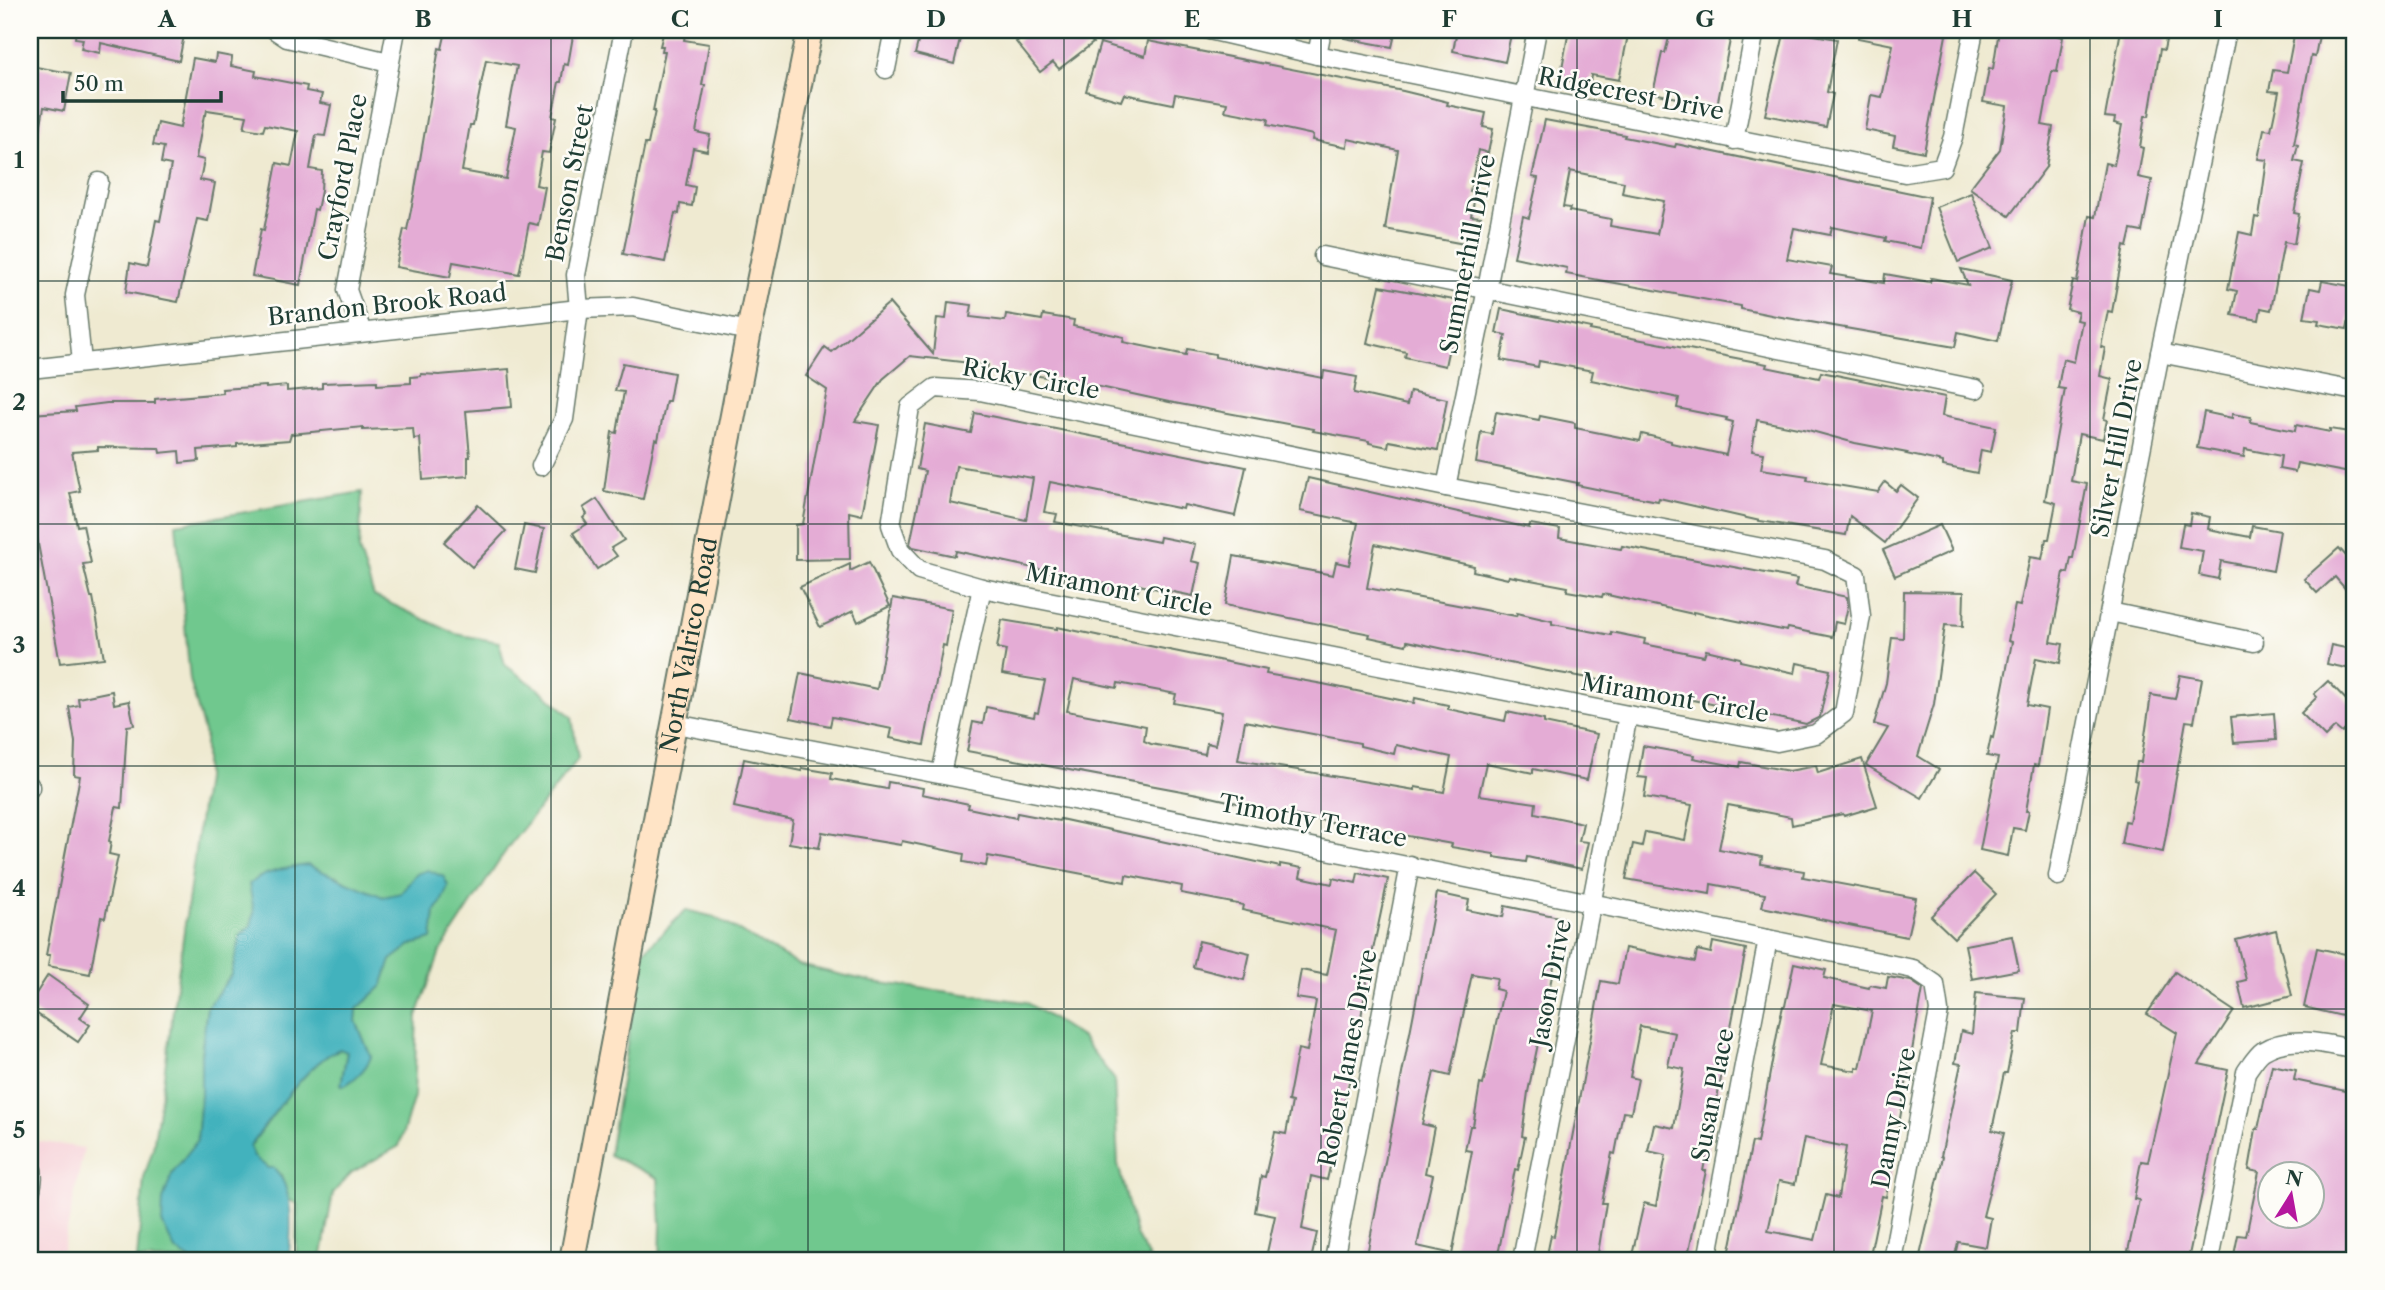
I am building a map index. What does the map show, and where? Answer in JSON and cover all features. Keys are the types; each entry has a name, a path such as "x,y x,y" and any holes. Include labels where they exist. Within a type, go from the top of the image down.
{"street":[{"path":"275,30 287,38 389,62"},
{"name":"Crayford Place","path":"362,332 347,290 396,30"},
{"name":"Benson Street","path":"541,466 564,419 579,309 576,275 624,30"},
{"name":"North Valrico Road","path":"572,1260 749,331 810,30"},
{"path":"886,69 894,30"},
{"name":"Ridgecrest Drive","path":"1209,30 1317,55 1905,173 1942,167 1953,137 1974,30"},
{"path":"1317,55 1322,30"},
{"name":"Summerhill Drive","path":"1446,487 1536,30"},
{"path":"1734,140 1755,30"},
{"name":"Silver Hill Drive","path":"2058,876 2160,354 2227,30"},
{"path":"82,362 75,295 99,182"},
{"path":"1323,256 1976,389"},
{"name":"Brandon Brook Road","path":"30,369 579,309 633,307 749,331"},
{"path":"2160,354 2355,391"},
{"name":"Ricky Circle","path":"982,588 919,569 900,550 891,525 910,407 935,388 980,391 1446,487"},
{"name":"Miramont Circle","path":"982,588 1777,742 1816,734 1844,713 1861,616 1856,575 1825,559 1446,487"},
{"path":"941,773 982,588"},
{"path":"2110,612 2255,642"},
{"name":"Jason Drive","path":"1522,1260 1628,715"},
{"name":"Timothy Terrace","path":"675,723 1591,902 1913,969 1935,984"},
{"name":"Robert James Drive","path":"1334,1260 1410,865"},
{"name":"Susan Place","path":"1707,1260 1768,939"},
{"name":"Danny Drive","path":"1892,1260 1939,1011 1935,984"},
{"path":"2209,1260 2246,1072 2262,1051 2285,1042 2333,1045 2355,1050"}],"lane":[{"path":"30,1156 38,1173 30,1212"}],"shaded area":[{"path":"30,1140 84,1148 61,1260 30,1260"}],"green space":[{"path":"362,492 359,550 374,596 456,634 499,642 505,665 572,717 578,759 509,846 440,952 417,1016 414,1096 399,1146 351,1173 333,1193 321,1260 296,1260 297,1204 288,1199 281,1175 256,1160 250,1147 279,1106 315,1065 328,1055 340,1049 347,1052 342,1086 371,1057 356,1021 357,1009 382,986 391,960 411,945 432,939 435,911 440,905 416,874 402,893 385,897 368,893 336,876 254,912 251,926 241,934 231,975 207,1008 201,1055 197,1141 172,1174 175,1250 192,1260 137,1260 144,1178 153,1148 163,1083 205,779 205,736 190,680 176,524"},
{"path":"686,910 714,917 799,965 873,982 1026,1002 1082,1038 1114,1079 1118,1164 1136,1235 1150,1260 660,1260 658,1178 609,1155 642,953"}],"water":[{"path":"307,865 383,897 401,893 416,874 428,870 444,877 448,886 435,911 432,939 411,945 391,960 382,986 357,1009 356,1021 371,1057 363,1070 343,1086 341,1085 347,1052 340,1049 328,1055 315,1065 291,1092 250,1146 253,1156 268,1168 274,1168 286,1188 291,1225 288,1260 192,1260 175,1250 162,1223 163,1200 172,1174 197,1141 201,1055 207,1008 231,975 241,934 251,926 254,912 249,884 269,873"}],"building":[{"path":"76,30 185,30 179,61 101,43 100,53 81,49 83,39 75,38"},
{"path":"465,30 574,30 568,65 564,64 559,82 549,153 542,152 536,185 545,187 538,225 529,223 519,274 453,262 450,277 396,267 414,195 439,48 442,49 446,31 464,35","holes":["486,60 517,66 506,125 516,127 506,179 462,171"]},
{"path":"664,30 686,30 684,40 709,44 696,132 710,135 707,151 693,148 686,185 695,187 692,206 680,204 679,214 675,213 665,262 623,254 645,144 648,144 655,111 665,51 662,51 663,46 660,46"},
{"path":"921,30 962,30 954,64 915,54"},
{"path":"1031,30 1083,30 1093,43 1059,69 1053,62 1040,72 1016,42"},
{"path":"1345,30 1396,30 1392,47 1344,38"},
{"path":"1457,30 1512,30 1505,62 1453,51"},
{"path":"1569,30 1629,30 1619,80 1591,75 1590,84 1560,79"},
{"path":"1671,30 1732,30 1717,106 1653,93 1662,53 1665,53"},
{"path":"1785,30 1837,39 1827,92 1833,94 1826,127 1765,115"},
{"path":"1858,30 1947,30 1924,152 1893,146 1895,136 1865,130 1871,95 1882,97 1893,45 1858,38"},
{"path":"1999,30 2059,30 2058,36 2063,37 2057,72 2052,71 2042,125 2053,127 2046,167 2009,216 1970,188 2000,149 2007,106 1983,102 1989,68 1993,69"},
{"path":"2121,30 2168,30 2164,50 2160,49 2149,116 2145,116 2140,147 2143,148 2138,177 2152,180 2142,232 2131,230 2127,247 2124,246 2112,312 2108,311 2101,347 2105,348 2100,376 2112,379 2103,439 2079,434 2071,481 2087,484 2073,558 2068,573 2064,572 2051,642 2063,644 2060,663 2036,658 2027,705 2047,709 2038,766 2034,765 2025,830 2013,828 2008,856 1980,850 1998,758 1987,756 2012,642 2008,641 2015,605 2020,606 2030,557 2042,559 2056,503 2045,500 2065,389 2058,388 2063,359 2074,362 2082,321 2076,320 2078,312 2067,309 2073,281 2077,282 2089,216 2095,217 2105,163 2114,165 2122,125 2114,123 2115,118 2105,117"},
{"path":"2295,30 2320,30 2315,57 2311,56 2294,144 2298,145 2294,161 2304,163 2294,213 2299,214 2294,244 2284,242 2271,310 2261,308 2259,320 2232,315 2237,291 2228,289 2239,232 2252,235 2255,217 2259,218 2267,160 2258,159 2264,129 2271,130 2279,92 2269,91 2273,70 2287,72"},
{"path":"1148,41 1403,91 1448,102 1447,105 1486,113 1483,127 1493,129 1488,153 1478,150 1470,191 1476,192 1471,216 1481,217 1475,246 1385,229 1398,150 1348,139 1347,147 1312,140 1313,135 1267,125 1268,119 1225,111 1227,103 1175,94 1173,104 1124,94 1121,101 1086,91 1100,43 1145,56"},
{"path":"216,54 232,57 231,66 256,71 255,76 307,86 306,91 322,94 320,103 331,105 325,136 316,135 310,169 322,171 321,191 317,210 314,209 300,285 252,276 277,163 291,166 298,131 265,125 263,131 244,128 247,116 207,110 196,158 204,160 200,180 215,183 208,221 197,219 178,302 126,292 130,263 147,267 156,220 160,221 171,165 161,163 164,147 153,145 158,123 180,128 193,58 215,62"},
{"path":"30,66 71,73 64,111 44,107 38,141 30,140"},
{"path":"1545,120 1675,147 1676,144 1930,197 1921,248 1832,227 1830,235 1794,228 1787,259 1832,267 1830,274 1884,283 1885,274 1968,285 1961,269 2012,280 1998,341 1958,332 1955,347 1776,316 1741,309 1741,306 1566,274 1567,268 1514,257 1523,216 1529,218 1538,178 1532,177","holes":["1570,171 1624,182 1622,193 1664,201 1657,234 1610,226 1611,219 1569,211 1570,208 1563,207"]},
{"path":"1971,193 1993,248 1958,262 1936,207"},
{"path":"2322,281 2350,286 2349,296 2353,297 2347,329 2318,324 2319,320 2304,318 2310,288 2320,290"},
{"path":"1380,286 1459,301 1445,366 1405,357 1406,352 1367,343"},
{"path":"948,302 972,305 970,317 1005,321 1006,314 1042,320 1043,315 1074,320 1073,326 1124,337 1123,342 1186,355 1187,349 1323,378 1324,371 1357,377 1354,393 1407,405 1410,391 1447,399 1438,450 1389,441 1388,447 1313,431 1314,429 1059,378 1019,375 987,369 988,365 910,356 883,379 855,421 879,425 862,515 849,512 850,559 796,560 796,525 803,524 827,390 806,376 825,347 832,352 889,303 933,354 937,318 946,319"},
{"path":"1501,309 1591,328 1590,330 1767,364 1766,367 1819,378 1821,372 1945,397 1942,416 1996,427 1991,452 1981,450 1977,473 1943,466 1943,462 1907,453 1757,420 1752,451 1764,453 1761,469 1808,476 1807,480 1878,492 1885,482 1896,491 1901,485 1918,498 1885,543 1850,516 1846,535 1760,521 1659,498 1658,501 1476,463 1481,432 1492,434 1496,412 1539,420 1540,416 1575,423 1575,428 1640,441 1642,434 1726,455 1733,422 1726,420 1727,418 1677,408 1679,398 1591,380 1593,371 1539,361 1538,367 1501,360 1506,335 1496,333"},
{"path":"623,363 674,373 658,440 655,439 643,499 604,491 612,432 617,433 624,392 615,391"},
{"path":"509,369 512,407 466,411 470,457 468,476 423,480 420,438 414,439 413,428 363,430 363,427 291,434 289,440 198,450 199,461 180,463 179,451 160,453 159,448 98,447 98,450 72,452 80,491 70,493 77,526 83,525 91,563 83,564 93,597 104,658 60,663 30,500 30,414 76,411 75,407 107,403 155,403 155,399 223,393 222,389 287,386 287,391 322,388 322,383 411,383 411,377 421,374"},
{"path":"2204,412 2232,418 2232,414 2251,417 2250,422 2295,431 2296,425 2330,432 2330,429 2349,432 2347,444 2355,446 2355,474 2297,463 2295,472 2279,469 2281,456 2245,449 2244,457 2197,448"},
{"path":"975,413 1246,467 1235,516 1184,505 1183,509 1050,482 1044,512 1057,514 1055,522 1159,542 1160,537 1195,544 1191,561 1200,563 1193,596 1139,585 1138,591 956,551 955,556 913,547 910,544 925,471 917,469 925,424 971,433","holes":["956,466 1033,478 1026,520 950,503"]},
{"path":"1308,478 1529,528 1530,524 1560,529 1559,538 1621,549 1622,546 1797,579 1795,586 1847,597 1844,624 1835,622 1832,637 1693,614 1603,594 1602,597 1567,591 1568,587 1509,576 1508,579 1473,571 1474,566 1375,544 1367,588 1516,616 1517,613 1552,621 1552,624 1645,639 1644,644 1704,656 1706,650 1740,658 1740,661 1795,673 1797,663 1830,670 1820,717 1806,724 1407,641 1406,645 1369,637 1370,634 1225,605 1234,556 1333,575 1336,562 1349,565 1358,523 1300,511"},
{"path":"597,499 624,540 611,548 617,556 597,569 573,533 587,524 583,518 587,514 583,508"},
{"path":"478,505 506,531 472,567 444,542"},
{"path":"2191,513 2210,517 2208,529 2250,537 2252,526 2280,531 2273,571 2221,561 2218,579 2199,575 2203,551 2179,547 2183,524 2189,525"},
{"path":"524,525 544,529 535,573 515,569"},
{"path":"1940,525 1952,551 1895,576 1883,550"},
{"path":"2339,548 2355,566 2355,600 2335,577 2317,593 2304,579"},
{"path":"869,562 890,606 858,622 853,611 820,627 800,587 850,564 850,571"},
{"path":"1904,591 1964,592 1963,626 1945,625 1934,704 1918,756 1939,769 1922,798 1866,765 1888,728 1874,724 1886,683 1892,637 1903,638"},
{"path":"893,598 952,609 924,745 890,738 892,729 848,720 832,717 830,726 791,718 800,673 877,689"},
{"path":"1002,620 1057,627 1267,670 1266,674 1414,703 1415,698 1448,705 1448,709 1505,721 1507,712 1597,734 1587,780 1486,763 1479,795 1536,803 1535,813 1583,823 1579,841 1588,842 1582,869 1527,857 1526,862 1494,857 1494,854 1451,847 1452,844 967,751 973,722 983,724 986,707 1034,717 1035,712 1038,713 1045,681 1002,674 1006,650 997,648","holes":["1074,679 1117,688 1118,683 1176,694 1174,703 1222,712 1215,745 1207,743 1205,754 1151,744 1144,741 1146,726 1067,711","1245,721 1360,743 1360,746 1394,754 1396,745 1451,757 1444,792 1415,787 1415,790 1238,760"]},
{"path":"2331,645 2355,650 2351,669 2327,664"},
{"path":"2180,675 2202,679 2194,722 2186,721 2163,852 2121,844 2125,821 2129,822 2137,781 2134,780 2137,762 2141,762 2151,695 2175,699"},
{"path":"2328,681 2355,709 2355,720 2342,733 2335,727 2325,737 2301,713 2317,697 2314,694"},
{"path":"112,691 114,704 129,701 134,725 127,726 122,808 116,807 109,841 109,854 118,856 105,918 101,917 90,974 48,966 50,955 46,955 80,776 74,775 75,742 69,707 79,705 78,698"},
{"path":"2274,713 2276,740 2234,743 2231,717"},
{"path":"1643,746 1740,767 1741,762 1789,771 1816,766 1818,773 1862,759 1877,806 1844,816 1843,814 1792,825 1791,817 1728,805 1719,849 1762,857 1761,864 1804,871 1803,877 1916,898 1907,937 1762,907 1765,894 1711,884 1710,894 1626,879 1633,844 1642,846 1645,832 1685,840 1692,805 1644,797 1647,778 1638,777"},
{"path":"744,759 802,771 802,768 832,773 831,779 887,789 888,782 923,788 922,794 969,804 968,808 1016,818 1017,813 1059,821 1060,819 1280,867 1280,864 1302,868 1300,877 1332,884 1333,878 1356,883 1358,873 1388,879 1354,1060 1327,1180 1311,1176 1302,1229 1317,1233 1311,1260 1266,1257 1275,1216 1255,1212 1261,1176 1265,1177 1275,1132 1286,1134 1292,1102 1288,1101 1298,1049 1307,1051 1316,1001 1296,998 1301,970 1327,975 1336,930 1242,910 1243,905 1181,893 1182,886 1126,875 1125,882 988,856 986,866 963,862 964,854 902,841 901,845 822,832 819,848 789,843 793,820 734,807"},
{"path":"1974,873 1996,894 1954,938 1931,916"},
{"path":"1437,893 1469,900 1467,910 1503,917 1505,906 1564,918 1528,1092 1522,1136 1525,1137 1518,1170 1515,1169 1497,1260 1451,1260 1472,1151 1465,1150 1470,1126 1473,1126 1480,1084 1483,1085 1503,991 1495,989 1497,978 1472,974 1450,1076 1434,1072 1422,1124 1434,1127 1425,1173 1433,1175 1417,1246 1449,1253 1448,1260 1366,1260"},
{"path":"2276,930 2292,996 2244,1008 2238,982 2246,980 2236,940"},
{"path":"2012,936 2019,970 1972,979 1965,945"},
{"path":"1199,941 1250,953 1244,980 1193,967"},
{"path":"1713,942 1746,949 1687,1260 1631,1260 1644,1203 1656,1206 1666,1155 1648,1151 1654,1124 1674,1128 1684,1069 1668,1066 1675,1033 1640,1026 1630,1077 1638,1079 1631,1113 1623,1112 1615,1154 1612,1153 1602,1203 1606,1203 1597,1260 1546,1260 1551,1235 1554,1236 1601,981 1618,984 1625,948 1695,962 1697,950 1711,953"},
{"path":"2317,948 2355,956 2355,1019 2304,1007"},
{"path":"1794,963 1826,970 1824,978 1869,988 1870,985 1886,988 1888,977 1911,981 1923,989 1886,1197 1882,1196 1869,1260 1812,1260 1788,1256 1787,1260 1728,1260 1752,1142 1757,1143 1779,1024","holes":["1834,1004 1872,1011 1860,1068 1856,1067 1856,1071 1821,1065","1804,1138 1846,1147 1838,1198 1826,1195 1815,1240 1768,1231 1779,1181 1795,1184"]},
{"path":"2175,972 2234,1011 2199,1064 2228,1070 2188,1260 2128,1251 2139,1200 2134,1199 2141,1161 2148,1162 2177,1033 2147,1014"},
{"path":"48,975 89,1004 80,1018 90,1025 78,1042 30,1009 30,1003"},
{"path":"1976,993 2025,998 2021,1033 2015,1033 1992,1130 2004,1133 1983,1216 1991,1218 1986,1247 1958,1242 1954,1260 1919,1260 1961,1064 1955,1063 1961,1031 1972,1034"},
{"path":"2272,1065 2296,1070 2294,1080 2355,1093 2355,1260 2233,1260 2238,1235 2246,1236 2256,1187 2256,1230 2326,1230 2326,1160 2256,1160 2256,1171 2249,1170"}]}
